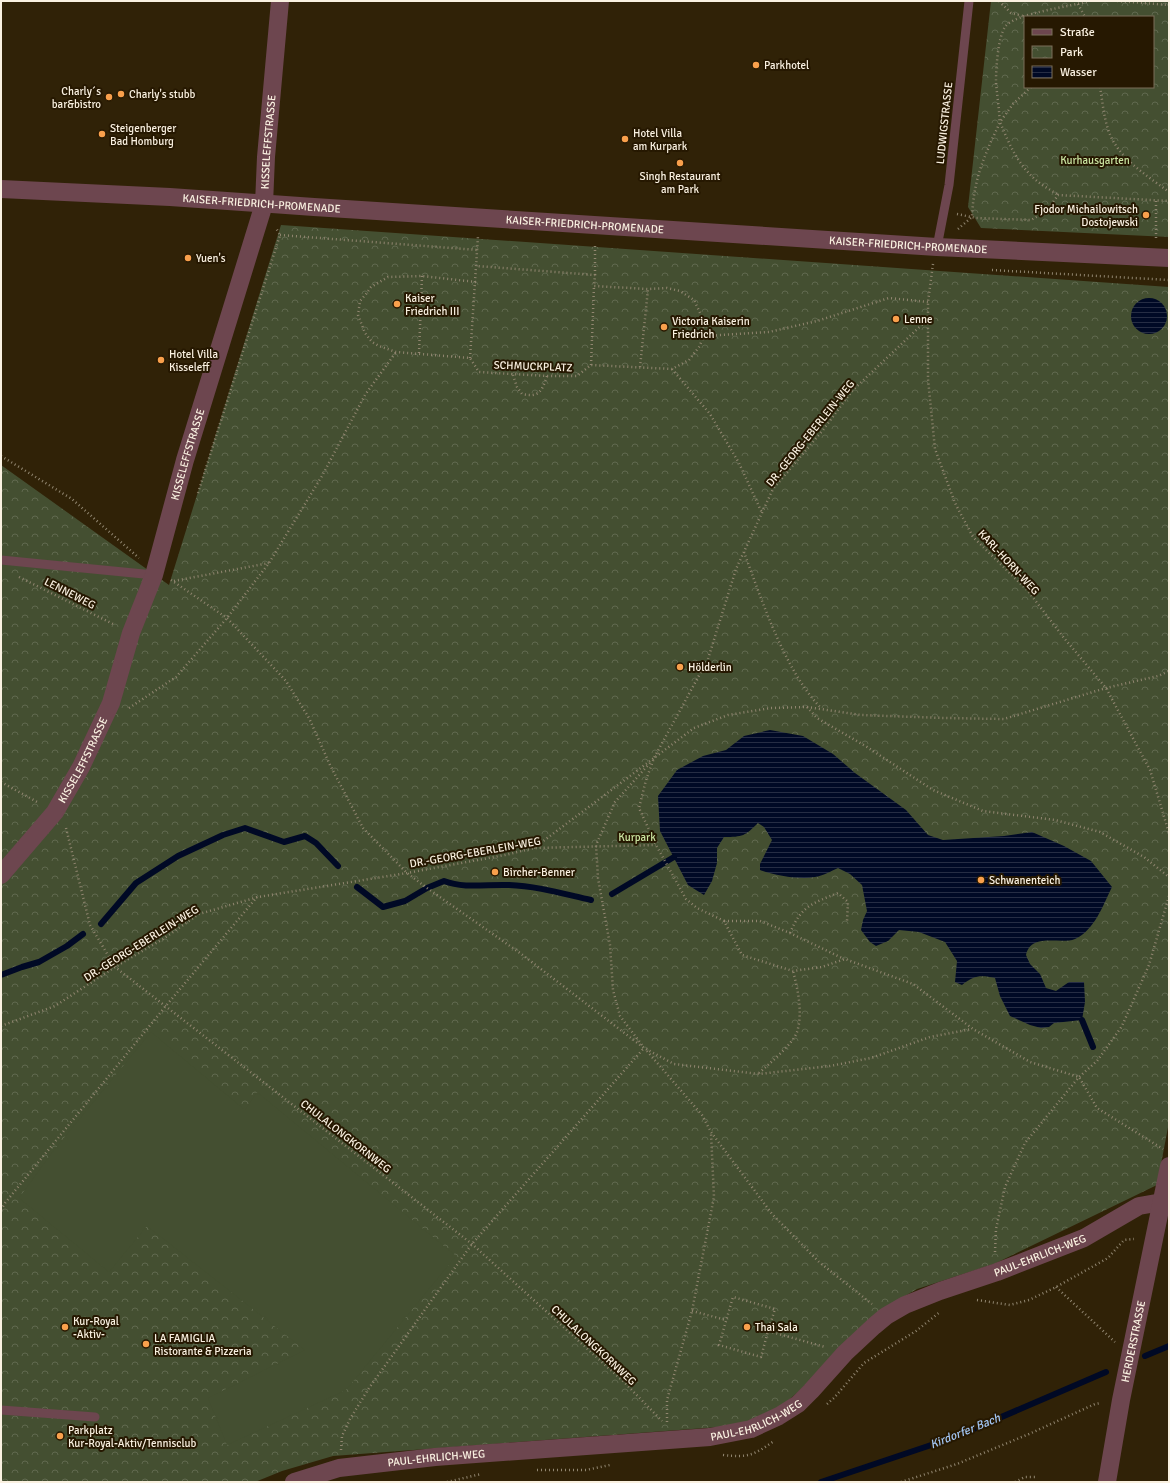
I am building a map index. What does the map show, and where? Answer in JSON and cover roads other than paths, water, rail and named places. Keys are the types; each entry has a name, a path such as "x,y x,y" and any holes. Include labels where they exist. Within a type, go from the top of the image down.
{"street":[{"name":"KISSELEFFSTRASSE","path":"1,875 60,819 81,767 112,703 131,633 163,577 186,460 264,204 266,157 280,1"},
{"name":"KAISER-FRIEDRICH-PROMENADE","path":"1,189 170,197 596,226 937,247 1169,258"},
{"name":"HERDERSTRASSE","path":"1108,1482 1121,1400 1163,1210 1169,1166"},
{"name":"PAUL-EHRLICH-WEG","path":"294,1482 339,1468 435,1457 710,1437 734,1433 762,1425 798,1404 845,1353 886,1316 905,1305 940,1290 997,1272 1084,1238 1139,1206 1163,1210"}],"lane":[{"name":"LUDWIGSTRASSE","path":"937,247 950,185 968,1"},
{"path":"1,560 163,577"},
{"path":"1,1410 95,1417"}],"water":[{"path":"1153,298 1162,303 1166,309 1166,323 1162,329 1153,334 1145,334 1136,329 1132,323 1131,312 1136,303 1142,299"},
{"name":"Schwanenteich","path":"770,730 803,736 833,754 855,773 906,810 928,835 943,840 1004,836 1032,832 1064,846 1091,861 1112,887 1098,916 1088,930 1075,939 1040,941 1029,948 1026,955 1030,964 1040,974 1046,988 1056,991 1069,982 1084,982 1085,1002 1082,1020 1054,1023 1049,1027 1041,1028 1010,1016 1000,996 995,978 986,976 978,977 970,979 962,985 955,982 957,961 945,942 919,932 899,930 888,941 876,946 870,942 861,930 867,911 862,885 850,874 838,868 821,876 809,878 773,874 760,870 760,864 772,840 764,827 758,823 750,831 743,835 736,837 724,837 717,848 717,863 712,881 704,895 688,885 660,831 658,796 677,770 703,756 726,750 744,736"}],"waterway":[{"path":"101,924 136,883 178,856 223,835 245,828 284,842 305,836 316,843 338,866"},
{"path":"612,894 674,857"},
{"path":"357,887 383,907 405,901 427,888 444,881 468,886 509,885 530,887 591,900"},
{"path":"1,975 39,962 67,946 83,934"},
{"name":"Kirdorfer Bach","path":"1082,1020 1093,1047"},
{"name":"Kirdorfer Bach","path":"1145,1356 1169,1346"},
{"name":"Kirdorfer Bach","path":"821,1482 955,1437 1106,1372"}],"place":[{"name":"Parkhotel","path":"756,65"},
{"name":"Charly's stubb","path":"121,94"},
{"name":"Charly´s bar&bistro","path":"109,97"},
{"name":"Steigenberger Bad Homburg","path":"102,134"},
{"name":"Hotel Villa am Kurpark","path":"625,139"},
{"name":"Singh Restaurant am Park","path":"680,163"},
{"name":"Fjodor Michailowitsch Dostojewski","path":"1146,215"},
{"name":"Yuen's","path":"188,258"},
{"name":"Kaiser Friedrich III","path":"397,304"},
{"name":"Lenne","path":"896,319"},
{"name":"Victoria Kaiserin Friedrich","path":"664,327"},
{"name":"Hotel Villa Kisseleff","path":"161,360"},
{"name":"Hölderlin","path":"680,667"},
{"name":"Bircher-Benner","path":"495,872"},
{"name":"Schwanenteich","path":"981,880"},
{"name":"Kur-Royal -Aktiv-","path":"65,1327"},
{"name":"Thai Sala","path":"747,1327"},
{"name":"LA FAMIGLIA Ristorante & Pizzeria","path":"146,1344"},
{"name":"Parkplatz Kur-Royal-Aktiv/Tennisclub","path":"60,1436"}],"park label":[{"name":"Kurhausgarten","path":"1095,160"},
{"name":"Kurpark","path":"637,837"}]}
